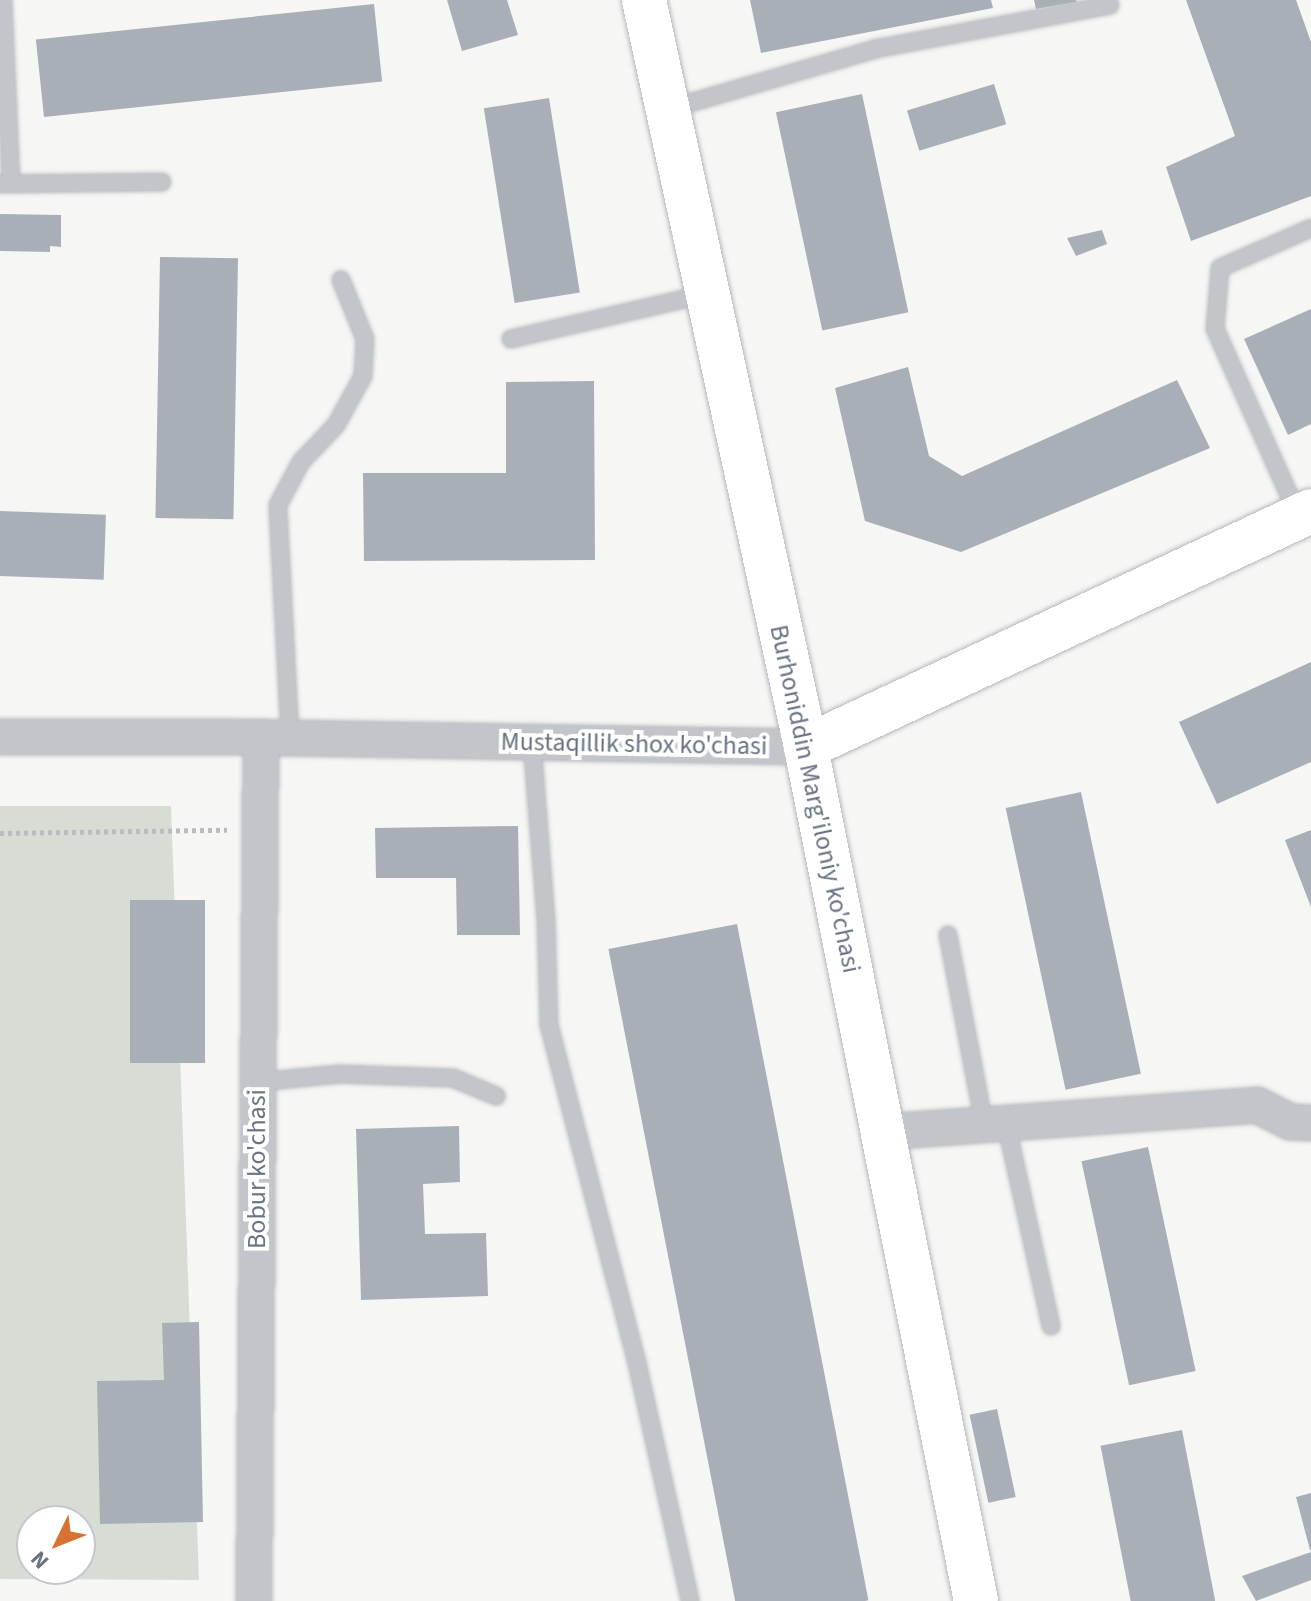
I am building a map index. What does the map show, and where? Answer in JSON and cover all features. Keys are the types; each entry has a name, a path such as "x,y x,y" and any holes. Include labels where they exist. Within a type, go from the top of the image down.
{"street":[{"name":"Burhoniddin Marg'iloniy ko'chasi","path":"644,0 806,747 976,1601"},
{"name":"Mustaqillik shox ko'chasi","path":"0,737 275,737 806,747 1305,514"},
{"name":"Bobur ko'chasi","path":"254,1601 258,1082 275,737"},
{"path":"883,1132 1257,1105 1291,1122 1311,1123"}],"lane":[{"path":"3,0 6,184 162,182"},
{"path":"667,110 875,49 1110,5"},
{"path":"1305,514 1215,329 1220,268 1311,228"},
{"path":"275,737 278,505 301,462 336,425 363,376 365,339 341,280"},
{"path":"511,339 707,294"},
{"path":"532,742 546,919 549,1025 637,1363 690,1601"},
{"path":"948,935 995,1124 1051,1326"},
{"path":"258,1082 340,1074 453,1078 496,1096"}],"path":[{"path":"0,833 230,830"}],"shaded area":[{"path":"0,806 171,806 199,1580 96,1579 96,1505 16,1505 16,1579 0,1579"}],"building":[{"path":"447,0 507,0 518,35 462,51"},
{"path":"750,0 991,0 993,8 761,53"},
{"path":"1034,0 1076,0 1077,2 1036,9"},
{"path":"1186,0 1296,0 1311,42 1311,196 1191,241 1166,167 1235,136"},
{"path":"374,4 382,82 44,117 36,40"},
{"path":"994,84 1006,124 919,151 907,111"},
{"path":"862,94 908,312 822,330 776,112"},
{"path":"549,98 580,293 515,303 484,108"},
{"path":"0,214 61,215 61,247 50,246 50,252 0,251"},
{"path":"1102,230 1107,244 1076,256 1067,238"},
{"path":"160,257 238,258 233,519 155,518"},
{"path":"1311,309 1311,424 1288,435 1244,339"},
{"path":"908,367 929,456 962,476 1177,380 1210,448 961,552 865,521 835,388"},
{"path":"594,381 595,560 364,561 363,473 506,473 506,382"},
{"path":"0,511 106,515 104,580 0,576"},
{"path":"1311,662 1311,762 1217,804 1179,722"},
{"path":"1081,792 1141,1074 1066,1090 1006,808"},
{"path":"518,826 520,935 457,935 456,878 376,878 375,828"},
{"path":"1311,830 1311,907 1285,840"},
{"path":"130,900 205,900 205,1063 130,1063"},
{"path":"737,924 868,1600 735,1601 608,949"},
{"path":"459,1126 460,1182 423,1184 425,1234 486,1233 488,1296 361,1300 356,1129"},
{"path":"1148,1147 1196,1371 1129,1385 1081,1161"},
{"path":"199,1322 203,1522 100,1524 97,1381 164,1380 162,1323"},
{"path":"997,1409 1016,1497 988,1503 970,1415"},
{"path":"1182,1430 1215,1601 1131,1601 1101,1446"},
{"path":"1311,1493 1311,1550 1310,1550 1296,1497"},
{"path":"1311,1552 1311,1580 1256,1601 1242,1576"}]}
